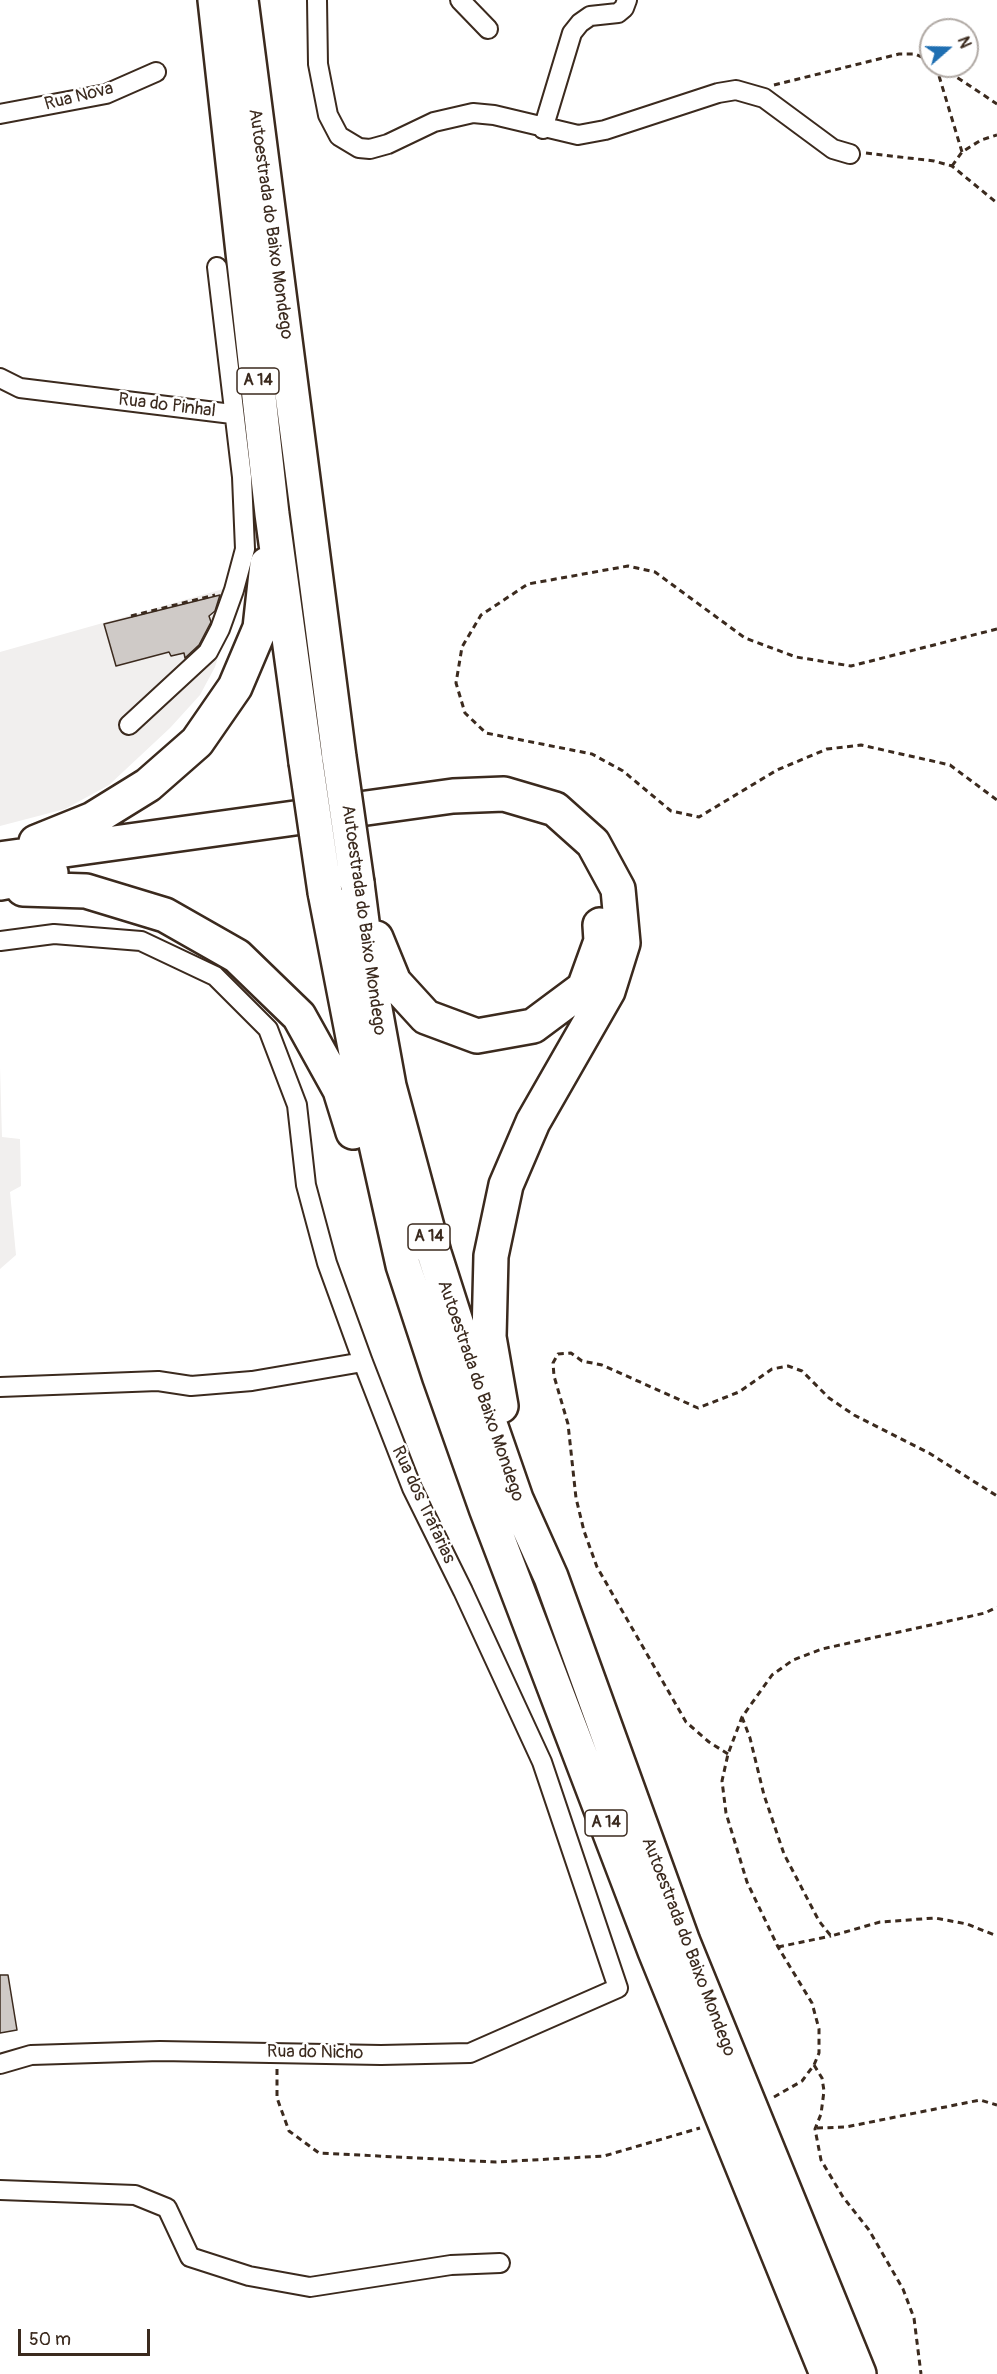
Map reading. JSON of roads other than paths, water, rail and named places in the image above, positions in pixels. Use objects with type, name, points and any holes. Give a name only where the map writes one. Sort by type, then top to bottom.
[{"type":"highway","name":"Autoestrada do Baixo Mondego","points":[[215,0],[272,514],[325,892],[359,1068],[404,1264],[486,1508],[651,1940],[827,2374]]},
{"type":"highway","name":"Autoestrada do Baixo Mondego","points":[[241,0],[339,758],[369,976],[389,1086],[434,1253],[516,1498],[551,1577],[683,1942],[859,2374]]},
{"type":"highway","points":[[0,851],[33,843],[93,819],[148,785],[197,742],[235,687],[260,628],[272,514]]},
{"type":"highway","points":[[0,859],[453,796],[504,794],[555,809],[593,843],[618,889],[622,943],[609,991],[533,1122],[510,1175],[491,1256],[489,1337],[501,1407],[551,1577]]},
{"type":"highway","points":[[0,883],[33,876],[454,814],[501,816],[540,827],[575,855],[596,893],[601,941],[584,988],[533,1026],[477,1036],[426,1017],[394,982],[357,883]]},
{"type":"highway","points":[[0,888],[86,891],[165,915],[237,956],[299,1016],[340,1090],[364,1167],[404,1264]]},
{"type":"street","points":[[317,0],[320,86],[334,127],[339,136],[350,144],[369,149],[388,144],[434,122],[473,113],[494,115],[543,129],[578,135],[605,130],[718,93],[736,90],[749,92],[775,105],[833,149],[850,154]]},
{"type":"street","points":[[460,0],[488,29]]},
{"type":"street","points":[[543,129],[572,33],[590,16],[618,13],[624,8],[627,0]]},
{"type":"street","name":"Rua Nova","points":[[0,114],[106,94],[156,72]]},
{"type":"street","points":[[217,267],[232,414]]},
{"type":"street","name":"Rua do Pinhal","points":[[0,378],[20,388],[232,414],[242,477],[245,549],[234,590],[208,652],[129,725]]},
{"type":"street","name":"Rua dos Trafarias","points":[[0,942],[54,934],[141,941],[215,976],[268,1029],[297,1105],[306,1185],[327,1263],[363,1362],[412,1488],[464,1592],[542,1762],[618,1988]]},
{"type":"street","points":[[0,1387],[158,1381],[191,1386],[252,1381],[363,1362]]},
{"type":"street","name":"Rua do Nicho","points":[[0,2064],[31,2055],[160,2051],[381,2055],[470,2053],[618,1988]]},
{"type":"street","points":[[0,2190],[135,2194],[168,2208],[190,2257],[249,2276],[310,2287],[451,2265],[500,2263]]}]
